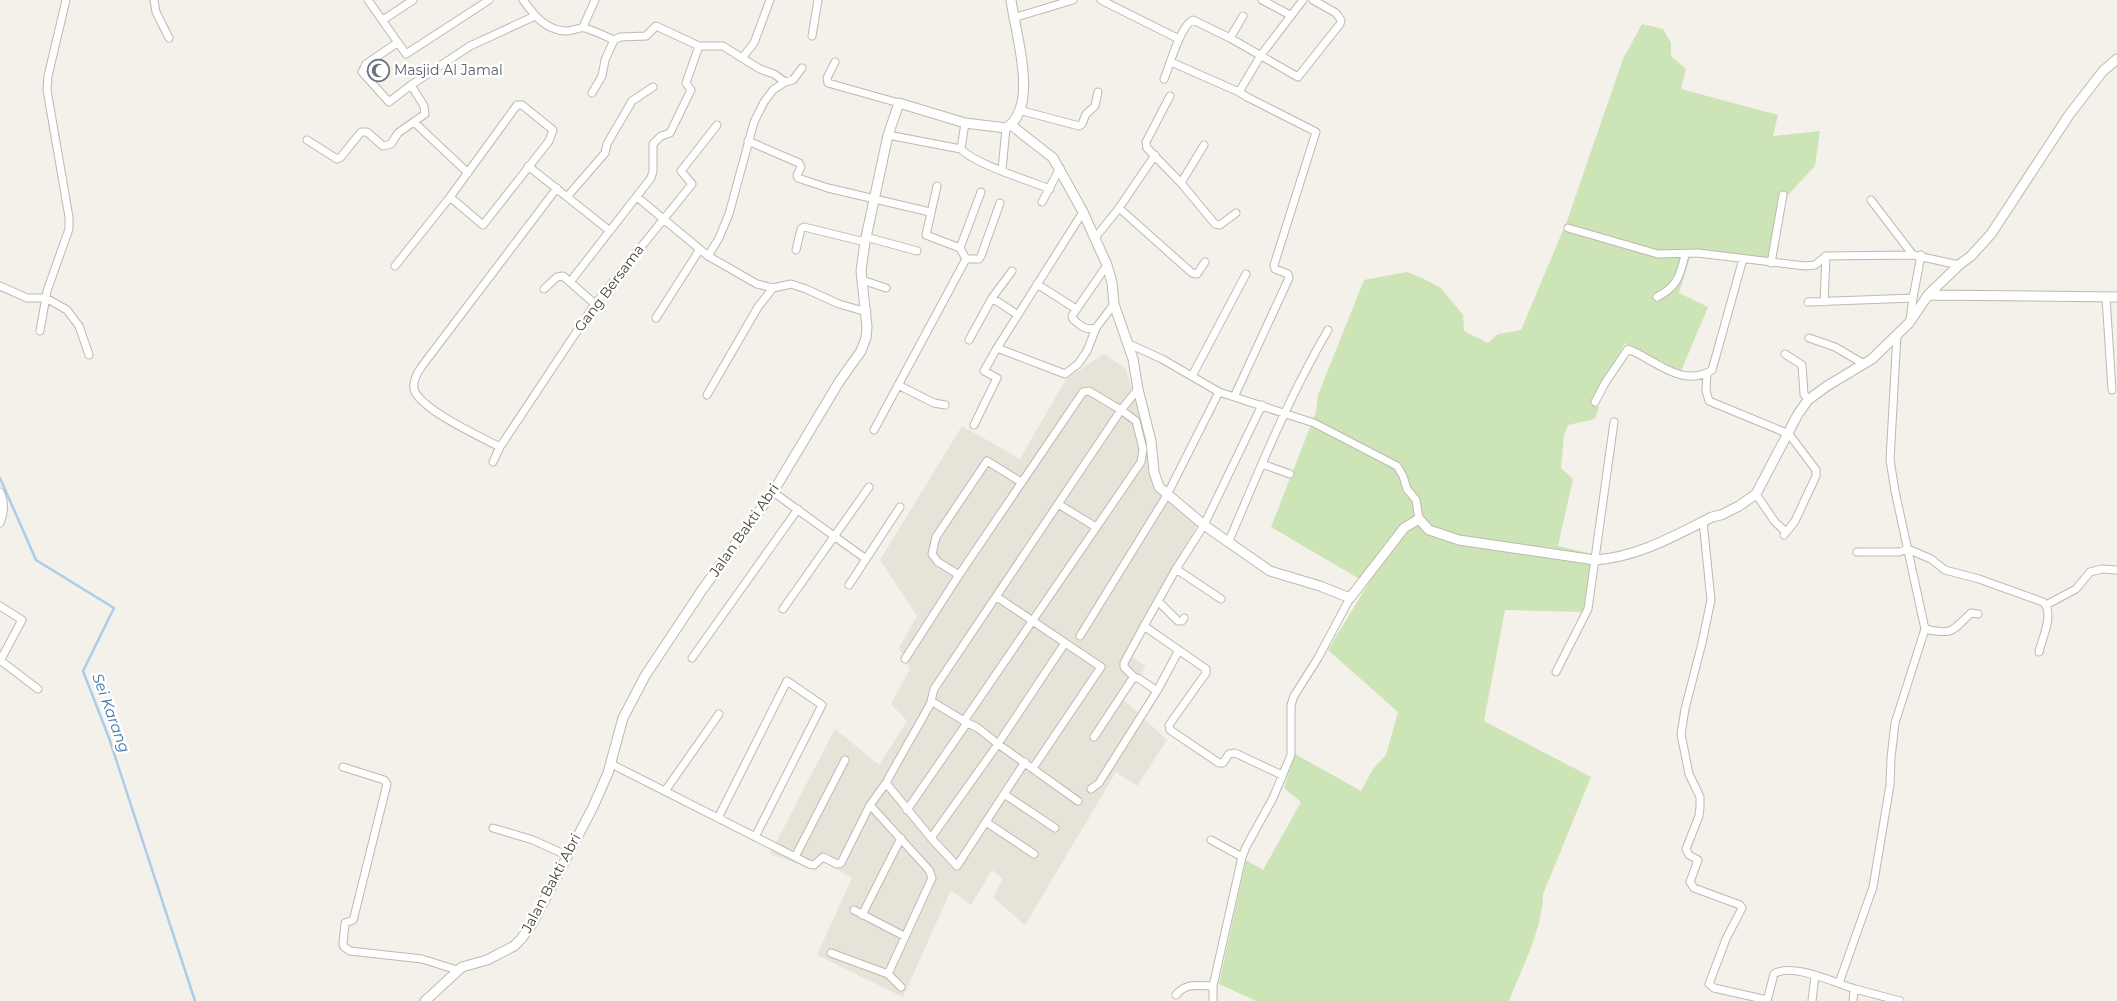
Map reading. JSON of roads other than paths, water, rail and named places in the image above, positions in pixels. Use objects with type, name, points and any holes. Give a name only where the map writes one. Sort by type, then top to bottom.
[{"type":"street","points":[[40,331],[46,298],[69,229],[69,217],[47,90],[48,76],[66,0]]},
{"type":"street","points":[[154,0],[156,12],[169,38]]},
{"type":"street","points":[[368,0],[406,54],[489,0]]},
{"type":"street","points":[[382,20],[413,0]]},
{"type":"street","points":[[523,0],[543,24],[554,29],[566,31],[582,28],[614,40]]},
{"type":"street","points":[[582,28],[595,0]]},
{"type":"street","points":[[742,58],[756,38],[770,0]]},
{"type":"street","points":[[812,36],[818,0]]},
{"type":"street","points":[[1002,170],[1009,126],[1016,119],[1019,110],[1024,73],[1011,0]]},
{"type":"street","points":[[1013,18],[1073,0]]},
{"type":"street","points":[[1101,0],[1179,39]]},
{"type":"street","points":[[1262,0],[1290,15]]},
{"type":"street","points":[[1239,92],[1261,55],[1303,0]]},
{"type":"street","points":[[1164,79],[1172,62],[1179,39],[1189,21],[1193,20],[1261,55],[1295,76],[1301,75],[1340,24],[1341,20],[1336,13],[1313,0]]},
{"type":"street","points":[[397,43],[366,64],[362,70],[362,74],[389,102],[470,46],[535,16]]},
{"type":"street","points":[[1230,38],[1243,16]]},
{"type":"street","points":[[592,93],[602,76],[605,60],[614,40],[620,37],[646,36],[658,26],[699,46],[724,46],[760,70],[774,74],[785,82]]},
{"type":"street","points":[[570,282],[653,175],[653,144],[661,136],[670,133],[690,90],[685,84],[699,46]]},
{"type":"street","points":[[1129,344],[1162,359],[1219,392],[1234,395],[1314,423],[1396,466],[1403,476],[1407,489],[1416,500],[1419,520],[1430,530],[1459,540],[1595,560],[1606,560],[1655,546],[1703,521],[1739,506],[1756,494],[1798,414],[1808,400],[1827,386],[1872,359],[1909,323],[1928,295],[1971,256],[1991,234],[2069,115],[2103,71],[2117,59]]},
{"type":"street","points":[[835,62],[827,78],[828,83],[965,123],[1009,126],[1046,151],[1060,168],[1083,212],[1107,265],[1112,283],[1114,304],[1121,327],[1129,344],[1151,441],[1156,479],[1167,495],[1204,525],[1270,571],[1320,586],[1350,598]]},
{"type":"street","points":[[1172,62],[1239,92],[1247,98],[1316,132],[1274,265],[1275,268],[1288,274],[1289,278],[1234,395]]},
{"type":"street","points":[[708,256],[719,238],[729,214],[748,141],[754,122],[764,102],[773,90],[785,82],[793,80],[802,68]]},
{"type":"street","points":[[307,140],[337,159],[341,158],[361,132],[367,132],[383,146],[387,146],[395,140],[398,133],[425,114],[426,110],[411,85]]},
{"type":"street","points":[[568,197],[605,153],[607,144],[632,101],[653,87]]},
{"type":"street","points":[[1019,110],[1079,126],[1082,124],[1086,114],[1095,106],[1098,92]]},
{"type":"street","points":[[1170,96],[1146,142],[1147,148],[1156,155],[1217,225],[1236,213]]},
{"type":"street","name":"Jalan Bakti Abri","points":[[425,1001],[457,970],[504,953],[521,939],[532,924],[566,855],[593,807],[611,764],[623,718],[645,676],[702,590],[773,492],[839,382],[861,351],[866,338],[867,312],[862,280],[866,240],[873,197],[888,135],[899,103]]},
{"type":"street","points":[[395,266],[450,198],[517,105],[522,105],[553,130],[549,141],[483,225],[450,198]]},
{"type":"street","points":[[415,122],[468,173]]},
{"type":"street","points":[[961,149],[965,123]]},
{"type":"street","name":"Gang Bersama","points":[[493,462],[500,447],[595,304],[692,184],[681,171],[717,125]]},
{"type":"street","points":[[888,135],[961,149],[966,155],[1050,189]]},
{"type":"street","points":[[748,141],[799,162],[801,167],[797,175],[798,178],[828,188],[873,197],[930,212]]},
{"type":"street","points":[[1181,183],[1204,145]]},
{"type":"street","points":[[1095,238],[1119,208],[1156,155]]},
{"type":"street","points":[[528,166],[610,232]]},
{"type":"street","points":[[1042,202],[1060,168]]},
{"type":"street","points":[[937,186],[926,235],[960,248],[966,259]]},
{"type":"street","points":[[500,447],[469,431],[423,401],[415,392],[415,378],[422,366],[556,188]]},
{"type":"street","points":[[960,248],[981,192]]},
{"type":"street","points":[[1771,263],[1783,195]]},
{"type":"street","points":[[637,197],[708,256],[757,284],[773,288],[791,284],[838,304],[867,312]]},
{"type":"street","points":[[1871,200],[1913,255]]},
{"type":"street","points":[[966,259],[979,259],[981,256],[1000,203]]},
{"type":"street","points":[[1119,208],[1192,273],[1197,274],[1205,262]]},
{"type":"street","points":[[974,425],[997,378],[984,371],[1083,212]]},
{"type":"street","points":[[796,250],[801,229],[804,227],[917,251]]},
{"type":"street","points":[[1568,228],[1658,254],[1685,255],[1698,253],[1805,266],[1815,265],[1826,256],[1921,255],[1931,260],[1959,265]]},
{"type":"street","points":[[656,318],[700,249]]},
{"type":"street","points":[[1656,297],[1669,291],[1676,282],[1685,255]]},
{"type":"street","points":[[1909,323],[1921,255]]},
{"type":"street","points":[[1824,302],[1826,256]]},
{"type":"street","points":[[874,430],[966,259]]},
{"type":"street","points":[[1595,402],[1605,383],[1628,349],[1678,375],[1694,376],[1712,370],[1743,259]]},
{"type":"street","points":[[1096,328],[1086,329],[1072,319],[1072,316],[1107,265]]},
{"type":"street","points":[[969,340],[992,298],[1012,271]]},
{"type":"street","points":[[1192,376],[1246,274]]},
{"type":"street","points":[[544,289],[560,276],[570,282],[595,304]]},
{"type":"street","points":[[862,280],[886,288]]},
{"type":"street","points":[[1038,284],[1076,309]]},
{"type":"street","points":[[0,286],[27,298],[46,298],[67,310],[79,326],[90,354]]},
{"type":"street","points":[[707,395],[758,307],[773,288]]},
{"type":"street","points":[[1928,295],[2117,297]]},
{"type":"street","points":[[2106,296],[2112,390]]},
{"type":"street","points":[[992,298],[1018,315]]},
{"type":"street","points":[[1808,302],[1913,298]]},
{"type":"street","points":[[997,348],[1065,374],[1078,364],[1087,351],[1096,328],[1114,304]]},
{"type":"street","points":[[1228,543],[1307,365],[1328,330]]},
{"type":"street","points":[[1839,983],[1873,887],[1890,785],[1895,723],[1925,628],[1890,460],[1898,335]]},
{"type":"street","points":[[1809,338],[1835,347],[1864,364]]},
{"type":"street","points":[[1785,354],[1802,365],[1804,394],[1808,400]]},
{"type":"street","points":[[1707,373],[1706,391],[1709,401],[1789,434],[1816,470],[1816,476],[1795,521],[1785,534],[1756,494]]},
{"type":"street","points":[[898,385],[934,403],[945,405]]},
{"type":"street","points":[[888,779],[932,701],[931,697],[934,689],[1138,389]]},
{"type":"street","points":[[905,659],[959,575],[1083,392],[1090,392],[1122,410],[1138,424],[1143,449],[1142,457],[907,810]]},
{"type":"street","points":[[1080,636],[1167,495],[1219,392]]},
{"type":"street","points":[[1157,691],[1134,677],[1124,667],[1124,663],[1176,569],[1204,525],[1262,405]]},
{"type":"street","points":[[1556,672],[1588,609],[1614,422]]},
{"type":"street","points":[[959,575],[938,562],[932,554],[936,538],[988,461],[1021,482]]},
{"type":"street","points":[[1262,464],[1290,474]]},
{"type":"street","points":[[783,609],[869,487]]},
{"type":"street","points":[[0,492],[3,499],[4,512],[0,523]]},
{"type":"street","points":[[773,492],[866,558]]},
{"type":"street","points":[[1058,504],[1096,527]]},
{"type":"street","points":[[849,585],[900,507]]},
{"type":"street","points":[[692,658],[798,509]]},
{"type":"street","points":[[1213,1001],[1213,986],[1242,857],[1273,798],[1292,751],[1290,705],[1350,598],[1404,528],[1419,520]]},
{"type":"street","points":[[1703,521],[1710,600],[1702,643],[1685,708],[1681,734],[1689,774],[1700,797],[1699,816],[1686,852],[1698,860],[1690,882],[1691,886],[1740,905],[1742,908],[1726,939],[1709,984],[1714,988],[1767,1000],[1774,974],[1782,970],[1815,975],[1900,1001]]},
{"type":"street","points":[[1858,552],[1899,552],[1908,549],[1931,559],[1944,570],[1980,579],[2042,602],[2046,605],[2048,612],[2039,652]]},
{"type":"street","points":[[2046,605],[2076,589],[2090,572],[2102,568],[2117,570]]},
{"type":"street","points":[[1176,569],[1221,600]]},
{"type":"street","points":[[997,597],[1100,666],[1033,768]]},
{"type":"street","points":[[1159,602],[1178,621],[1182,621],[1184,618]]},
{"type":"street","points":[[0,606],[22,620],[1,657],[38,689]]},
{"type":"street","points":[[1925,628],[1940,632],[1954,631],[1971,613],[1978,614]]},
{"type":"street","points":[[1144,626],[1204,666],[1206,673],[1169,725],[1170,730],[1219,763],[1223,763],[1229,754],[1235,753],[1282,776]]},
{"type":"street","points":[[931,838],[998,744],[1065,643]]},
{"type":"street","points":[[1092,789],[1100,783],[1157,691],[1179,650]]},
{"type":"street","points":[[1094,737],[1134,677]]},
{"type":"street","points":[[718,818],[787,681],[822,705],[755,837]]},
{"type":"street","points":[[932,701],[978,728],[1078,801]]},
{"type":"street","points":[[665,791],[719,714]]},
{"type":"street","points":[[795,856],[845,760]]},
{"type":"street","points":[[611,764],[755,837],[814,864],[823,857],[837,864],[841,863],[870,805],[886,783],[907,810],[957,866],[1025,762]]},
{"type":"street","points":[[343,767],[384,780],[387,784],[354,917],[345,923],[342,944],[350,951],[422,959],[457,970]]},
{"type":"street","points":[[1004,794],[1055,828]]},
{"type":"street","points":[[870,805],[929,870],[932,878],[888,974]]},
{"type":"street","points":[[986,822],[1034,854]]},
{"type":"street","points":[[493,828],[533,840],[566,855]]},
{"type":"street","points":[[862,915],[901,838]]},
{"type":"street","points":[[1210,840],[1242,857]]},
{"type":"street","points":[[854,910],[904,936]]},
{"type":"street","points":[[831,953],[888,974],[901,987]]},
{"type":"street","points":[[1812,1001],[1815,975]]},
{"type":"street","points":[[1176,995],[1188,985],[1213,986]]},
{"type":"street","points":[[1853,1001],[1854,988]]},
{"type":"waterway","name":"Sei Karang","points":[[0,478],[36,560],[114,608],[83,671],[109,738],[195,1001]]},
{"type":"place","name":"Masjid Al Jamal","points":[[378,70]]}]
